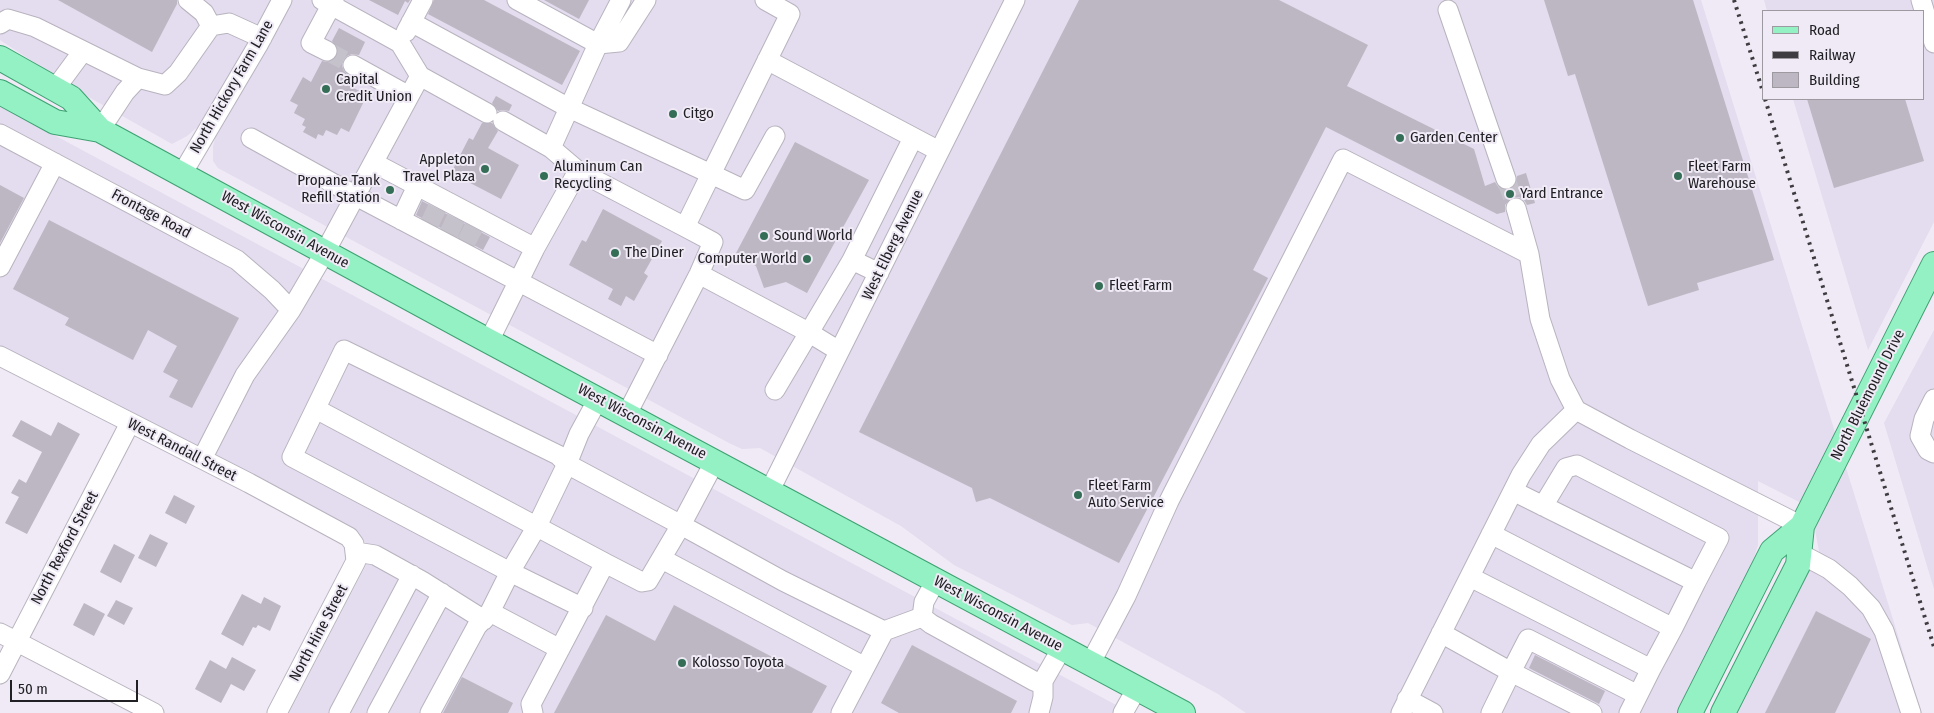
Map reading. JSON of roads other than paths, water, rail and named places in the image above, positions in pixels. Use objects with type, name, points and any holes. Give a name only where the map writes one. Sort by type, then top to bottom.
[{"type":"main road","name":"West Wisconsin Avenue","points":[[0,58],[71,98],[100,130]]},
{"type":"main road","name":"West Wisconsin Avenue","points":[[0,92],[55,122],[100,130],[1183,713]]},
{"type":"main road","name":"North Bluemound Drive","points":[[1723,713],[1798,564],[1802,526],[1934,264]]},
{"type":"main road","points":[[1904,324],[1934,297]]},
{"type":"main road","name":"North Bluemound Drive","points":[[1690,713],[1772,550],[1802,526]]},
{"type":"street","points":[[188,0],[204,14],[211,26]]},
{"type":"street","name":"North Hickory Farm Lane","points":[[182,174],[262,38],[282,0]]},
{"type":"street","points":[[400,43],[423,0]]},
{"type":"street","points":[[517,0],[598,44],[619,42],[646,0]]},
{"type":"street","points":[[551,148],[598,44],[621,0]]},
{"type":"street","points":[[685,228],[790,14],[765,0]]},
{"type":"street","name":"West Elberg Avenue","points":[[770,490],[1016,0]]},
{"type":"street","points":[[1922,0],[1934,43]]},
{"type":"street","points":[[327,51],[311,43],[329,2],[400,43],[420,76],[551,148],[578,171],[713,242],[699,274],[627,414]]},
{"type":"street","points":[[1448,10],[1506,179]]},
{"type":"street","points":[[0,24],[8,20],[35,27],[138,78],[165,85],[178,74],[211,26],[228,23],[262,38]]},
{"type":"street","points":[[411,22],[569,108],[745,190],[775,136]]},
{"type":"street","points":[[55,89],[84,51]]},
{"type":"street","points":[[767,60],[939,151]]},
{"type":"street","points":[[353,65],[410,96]]},
{"type":"street","points":[[202,459],[245,375],[292,310],[420,76]]},
{"type":"street","points":[[100,130],[125,92],[138,78]]},
{"type":"street","name":"Frontage Road","points":[[0,134],[237,260],[292,310]]},
{"type":"street","points":[[251,138],[401,220],[433,216],[452,226],[463,248],[519,281],[658,355]]},
{"type":"street","points":[[775,390],[852,260],[913,138]]},
{"type":"street","points":[[1090,664],[1126,596],[1166,507],[1343,159],[1529,254]]},
{"type":"street","points":[[0,267],[55,163]]},
{"type":"street","points":[[374,163],[417,186],[433,216],[452,226],[476,223],[535,248]]},
{"type":"street","points":[[899,165],[925,179]]},
{"type":"street","points":[[489,340],[535,248],[578,171]]},
{"type":"street","points":[[401,220],[417,186]]},
{"type":"street","points":[[1516,208],[1529,254],[1540,319],[1560,379],[1576,410],[1630,440],[1802,526]]},
{"type":"street","points":[[852,260],[879,274]]},
{"type":"street","points":[[699,274],[808,332],[839,351]]},
{"type":"street","points":[[583,608],[510,572],[292,457],[344,350],[558,455],[567,464],[783,581],[884,631]]},
{"type":"street","name":"West Randall Street","points":[[0,356],[202,459],[349,537],[354,544],[356,552]]},
{"type":"street","points":[[430,713],[476,626],[487,616],[537,526],[575,447],[579,434],[598,399]]},
{"type":"street","points":[[1934,399],[1924,419],[1920,436],[1928,450],[1934,453]]},
{"type":"street","points":[[316,408],[642,582],[648,581],[652,577],[715,461]]},
{"type":"street","points":[[1433,713],[1404,706],[1521,475],[1541,444],[1576,410]]},
{"type":"street","name":"North Rexford Street","points":[[0,674],[8,637],[130,423]]},
{"type":"street","points":[[1543,506],[1566,468],[1577,465],[1719,538],[1629,713]]},
{"type":"street","points":[[1513,491],[1696,582]]},
{"type":"street","points":[[1491,534],[1673,628]]},
{"type":"street","points":[[356,552],[375,555],[487,616],[560,649]]},
{"type":"street","name":"North Hine Street","points":[[277,713],[356,561],[356,552]]},
{"type":"street","points":[[1799,553],[1829,569],[1850,586],[1871,608],[1884,631],[1911,713]]},
{"type":"street","points":[[662,559],[865,667]]},
{"type":"street","points":[[533,713],[532,704],[605,562]]},
{"type":"street","points":[[339,713],[412,575]]},
{"type":"street","points":[[1470,577],[1651,669]]},
{"type":"street","points":[[922,617],[924,602],[936,580]]},
{"type":"street","points":[[377,713],[442,593]]},
{"type":"street","points":[[841,713],[884,631],[922,617]]},
{"type":"street","points":[[922,617],[931,624],[1034,681],[1039,683],[1043,680]]},
{"type":"street","points":[[1441,632],[1511,672],[1592,713]]},
{"type":"street","points":[[8,637],[154,713]]},
{"type":"street","points":[[1491,713],[1528,639],[1638,695]]},
{"type":"street","points":[[1039,713],[1043,697],[1043,680],[1062,648]]},
{"type":"street","points":[[1123,713],[1137,688]]},
{"type":"tunnel","points":[[327,51],[353,65]]},
{"type":"tunnel","points":[[1506,179],[1516,208]]},
{"type":"tunnel","points":[[429,225],[437,208]]},
{"type":"tunnel","points":[[448,235],[456,218]]},
{"type":"tunnel","points":[[465,244],[474,227]]},
{"type":"railway","points":[[1734,0],[1762,89]]},
{"type":"railway","points":[[1765,100],[1934,647]]},
{"type":"place","name":"Capital Credit Union","points":[[326,89]]},
{"type":"place","name":"Citgo","points":[[673,114]]},
{"type":"place","name":"Garden Center","points":[[1400,138]]},
{"type":"place","name":"Appleton Travel Plaza","points":[[485,169]]},
{"type":"place","name":"Aluminum Can Recycling","points":[[544,176]]},
{"type":"place","name":"Fleet Farm Warehouse","points":[[1678,176]]},
{"type":"place","name":"Propane Tank Refill Station","points":[[390,190]]},
{"type":"place","name":"Yard Entrance","points":[[1510,194]]},
{"type":"place","name":"Sound World","points":[[764,236]]},
{"type":"place","name":"The Diner","points":[[615,253]]},
{"type":"place","name":"Computer World","points":[[807,259]]},
{"type":"place","name":"Fleet Farm","points":[[1099,286]]},
{"type":"place","name":"Fleet Farm Auto Service","points":[[1078,495]]},
{"type":"place","name":"Kolosso Toyota","points":[[682,663]]}]
